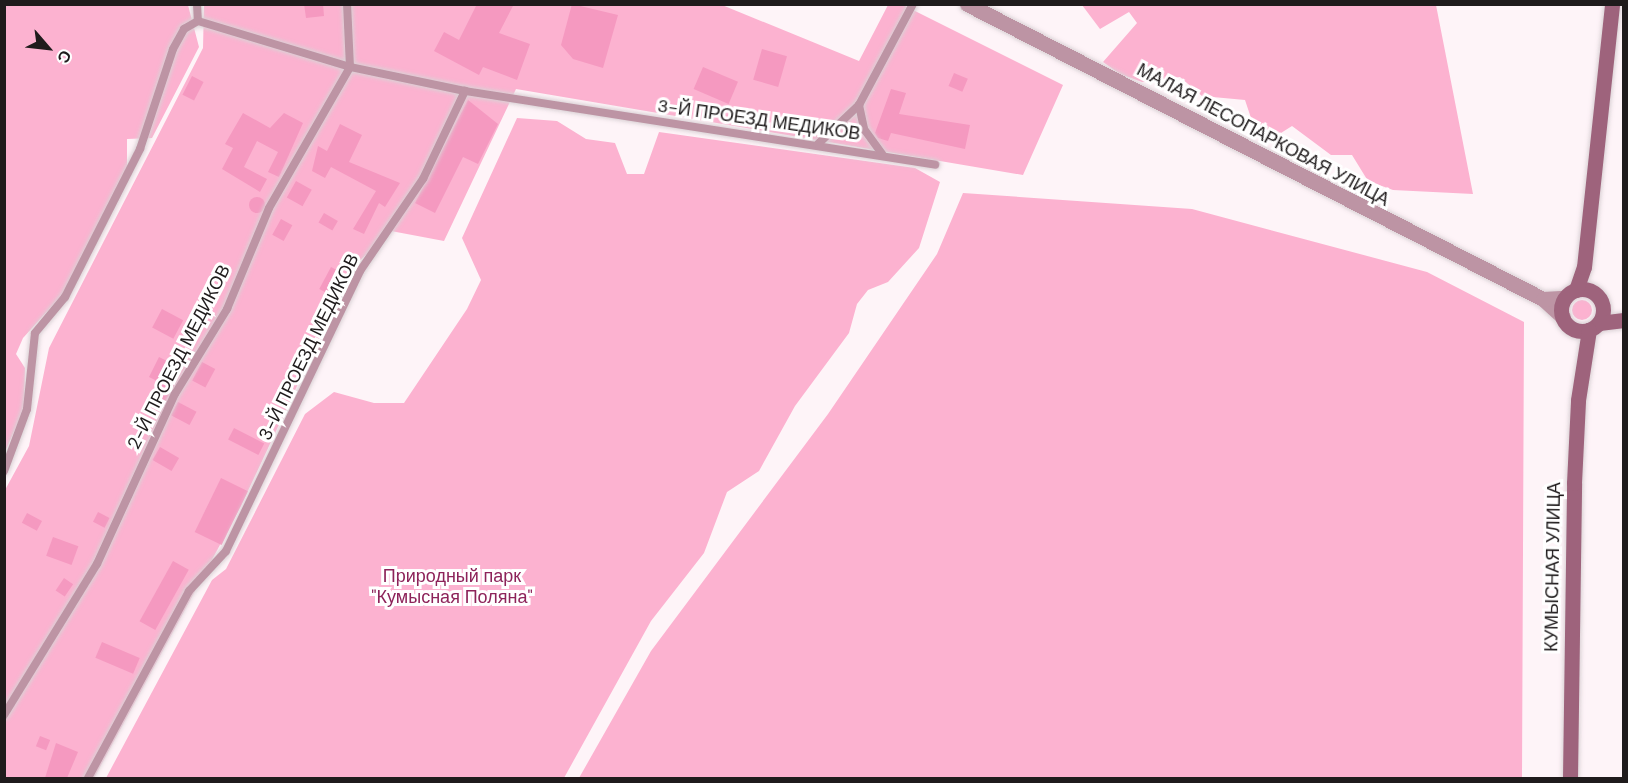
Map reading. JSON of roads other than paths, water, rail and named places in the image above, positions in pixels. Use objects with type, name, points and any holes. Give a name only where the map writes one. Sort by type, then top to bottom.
[{"type":"main road","points":[[1612,4],[1584,267],[1563,317],[1592,323],[1622,320]]},
{"type":"main road","name":"КУМЫСНАЯ УЛИЦА","points":[[1570,778],[1574,483],[1583,356],[1592,323],[1594,293],[1584,267]]},
{"type":"main road","points":[[1571,294],[1594,293]]},
{"type":"street","name":"МАЛАЯ ЛЕСОПАРКОВАЯ УЛИЦА","points":[[967,4],[1543,299],[1563,317]]},
{"type":"street","name":"МАЛАЯ ЛЕСОПАРКОВАЯ УЛИЦА","points":[[1543,299],[1571,294]]},
{"type":"lane","points":[[197,4],[198,21]]},
{"type":"lane","points":[[347,4],[350,67]]},
{"type":"lane","points":[[818,144],[859,105],[913,4]]},
{"type":"lane","points":[[4,471],[27,410],[35,333],[65,297],[140,149],[172,49],[184,29],[198,21],[350,67],[465,91]]},
{"type":"lane","name":"2-Й ПРОЕЗД МЕДИКОВ","points":[[4,715],[97,564],[175,394],[227,309],[269,208],[350,67]]},
{"type":"lane","name":"3-Й ПРОЕЗД МЕДИКОВ","points":[[88,778],[189,591],[226,551],[360,271],[423,179],[465,91],[882,154],[935,165]]},
{"type":"lane","points":[[859,105],[864,129],[882,154]]},
{"type":"park label","name":"Природный парк \"Кумысная Поляна\"","points":[[452,587]]}]
